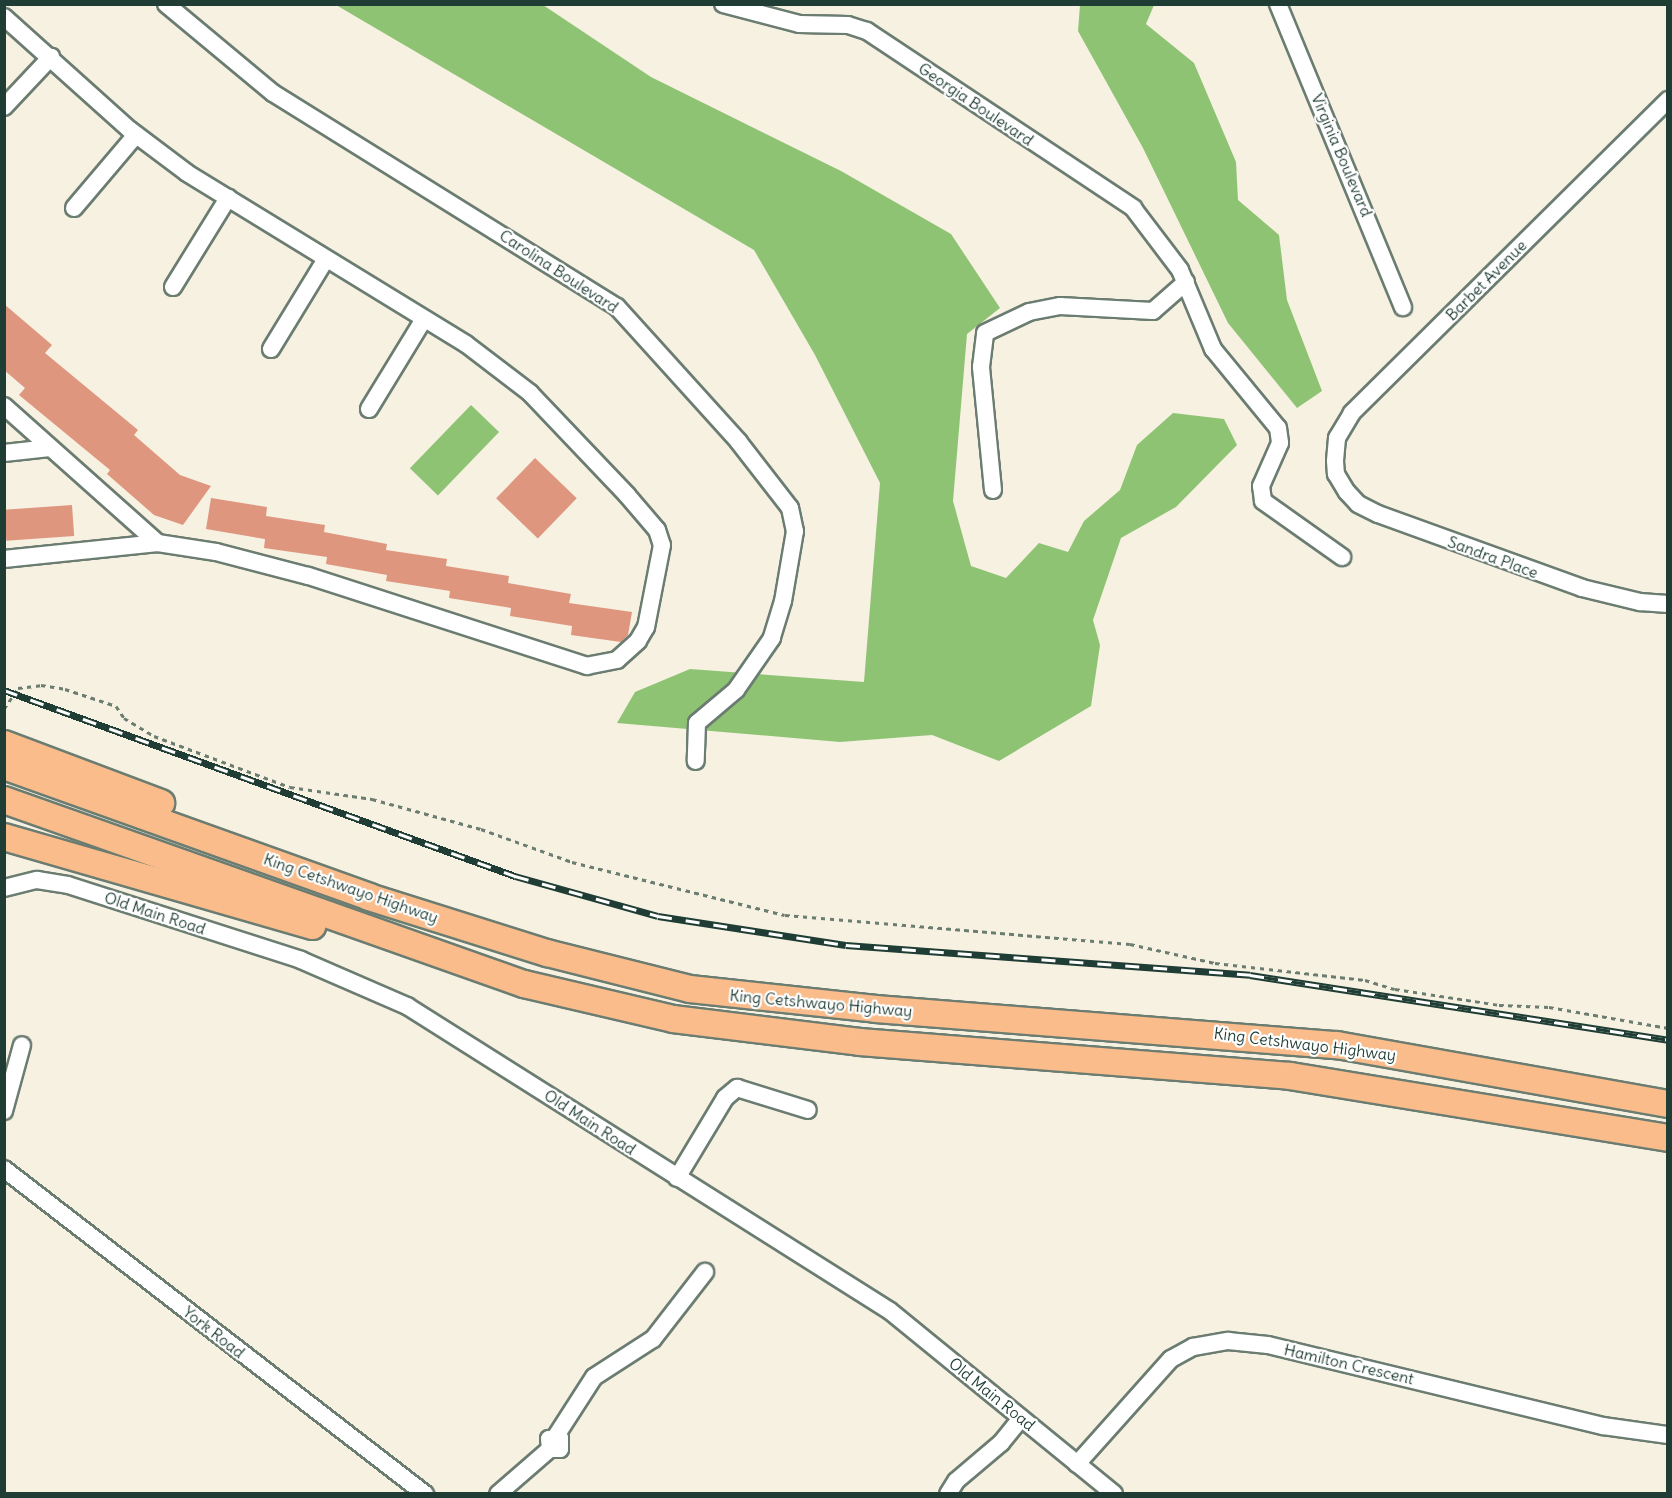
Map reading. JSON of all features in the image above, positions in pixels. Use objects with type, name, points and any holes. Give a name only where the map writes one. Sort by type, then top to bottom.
[{"type":"highway","points":[[4,744],[349,878],[432,916]]},
{"type":"highway","name":"King Cetshwayo Highway","points":[[4,766],[432,916],[548,953],[690,989],[876,1009],[1317,1042],[1668,1104]]},
{"type":"highway","name":"King Cetshwayo Highway","points":[[4,800],[436,955],[592,1001],[737,1030],[1290,1076],[1668,1138]]},
{"type":"highway","points":[[4,837],[370,942],[436,955]]},
{"type":"street","name":"Carolina Boulevard","points":[[166,4],[273,93],[617,307],[738,441],[790,508],[795,531],[774,632],[747,678],[697,723],[696,761]]},
{"type":"street","name":"Georgia Boulevard","points":[[723,4],[799,24],[848,25],[867,31],[1133,208],[1165,246],[1186,282],[1213,349],[1278,428],[1280,442],[1260,486],[1263,501],[1341,557]]},
{"type":"street","name":"Virginia Boulevard","points":[[1278,4],[1403,306]]},
{"type":"street","points":[[4,17],[136,135],[228,198],[466,344],[530,393],[657,530],[662,545],[660,567],[646,627],[625,653],[603,665],[587,666],[308,576],[216,552],[158,543],[4,559]]},
{"type":"street","points":[[4,107],[51,57]]},
{"type":"street","name":"Barbet Avenue","points":[[1336,474],[1337,438],[1352,413],[1668,100]]},
{"type":"street","points":[[74,208],[136,135]]},
{"type":"street","points":[[173,287],[228,198]]},
{"type":"street","points":[[272,349],[326,259]]},
{"type":"street","points":[[993,490],[981,367],[985,333],[1029,312],[1060,306],[1153,311],[1186,282]]},
{"type":"street","points":[[369,409],[424,319]]},
{"type":"street","points":[[4,406],[158,543]]},
{"type":"street","points":[[4,453],[50,448]]},
{"type":"street","name":"Sandra Place","points":[[1336,474],[1358,504],[1407,525],[1582,588],[1640,602],[1668,603]]},
{"type":"street","name":"Old Main Road","points":[[4,888],[37,880],[68,885],[353,980],[458,1037],[890,1311],[1114,1494]]},
{"type":"street","points":[[4,1111],[22,1046]]},
{"type":"street","points":[[677,1178],[725,1098],[737,1088],[808,1110]]},
{"type":"street","name":"York Road","points":[[4,1169],[425,1494]]},
{"type":"street","points":[[498,1494],[553,1443],[594,1377],[653,1339],[705,1272]]},
{"type":"street","name":"Hamilton Crescent","points":[[1077,1464],[1171,1359],[1193,1347],[1228,1341],[1268,1345],[1603,1426],[1668,1435]]},
{"type":"street","points":[[948,1494],[956,1481],[1001,1443],[1021,1418]]},
{"type":"path","points":[[4,709],[18,688],[41,685],[65,689],[116,706],[124,718],[154,736],[290,787],[372,799],[492,833],[572,862],[785,915],[1130,944],[1215,963],[1365,980],[1395,989],[1499,1005],[1549,1007],[1668,1028]]},
{"type":"green space","points":[[336,5],[543,5],[651,77],[841,171],[951,234],[1000,308],[967,334],[953,501],[971,566],[1006,578],[1039,543],[1068,552],[1084,521],[1120,490],[1137,445],[1173,413],[1224,419],[1237,445],[1176,507],[1121,538],[1093,620],[1100,645],[1091,706],[999,761],[932,735],[840,742],[617,723],[635,692],[690,669],[864,682],[880,483],[815,355],[754,250]]},
{"type":"green space","points":[[1080,5],[1154,5],[1146,24],[1194,63],[1236,162],[1238,200],[1279,235],[1287,300],[1322,391],[1297,408],[1228,323],[1143,148],[1078,31]]},
{"type":"green space","points":[[471,405],[499,432],[438,495],[410,468]]},
{"type":"building","points":[[4,304],[52,345],[45,353],[138,430],[134,435],[180,475],[211,486],[183,525],[154,515],[107,474],[110,470],[19,395],[25,388],[4,370]]},
{"type":"building","points":[[535,458],[577,498],[538,539],[496,498]]},
{"type":"building","points":[[211,498],[267,507],[266,516],[325,525],[324,532],[387,544],[386,550],[447,559],[446,566],[509,576],[508,583],[571,594],[569,603],[632,612],[628,635],[621,642],[571,635],[572,626],[510,616],[511,608],[449,598],[450,591],[386,581],[387,575],[326,564],[327,557],[264,548],[265,539],[206,529]]},
{"type":"building","points":[[72,505],[74,536],[6,541],[4,510]]},
{"type":"railway","points":[[4,690],[515,876],[658,916],[846,945],[1250,975],[1668,1040]]}]
